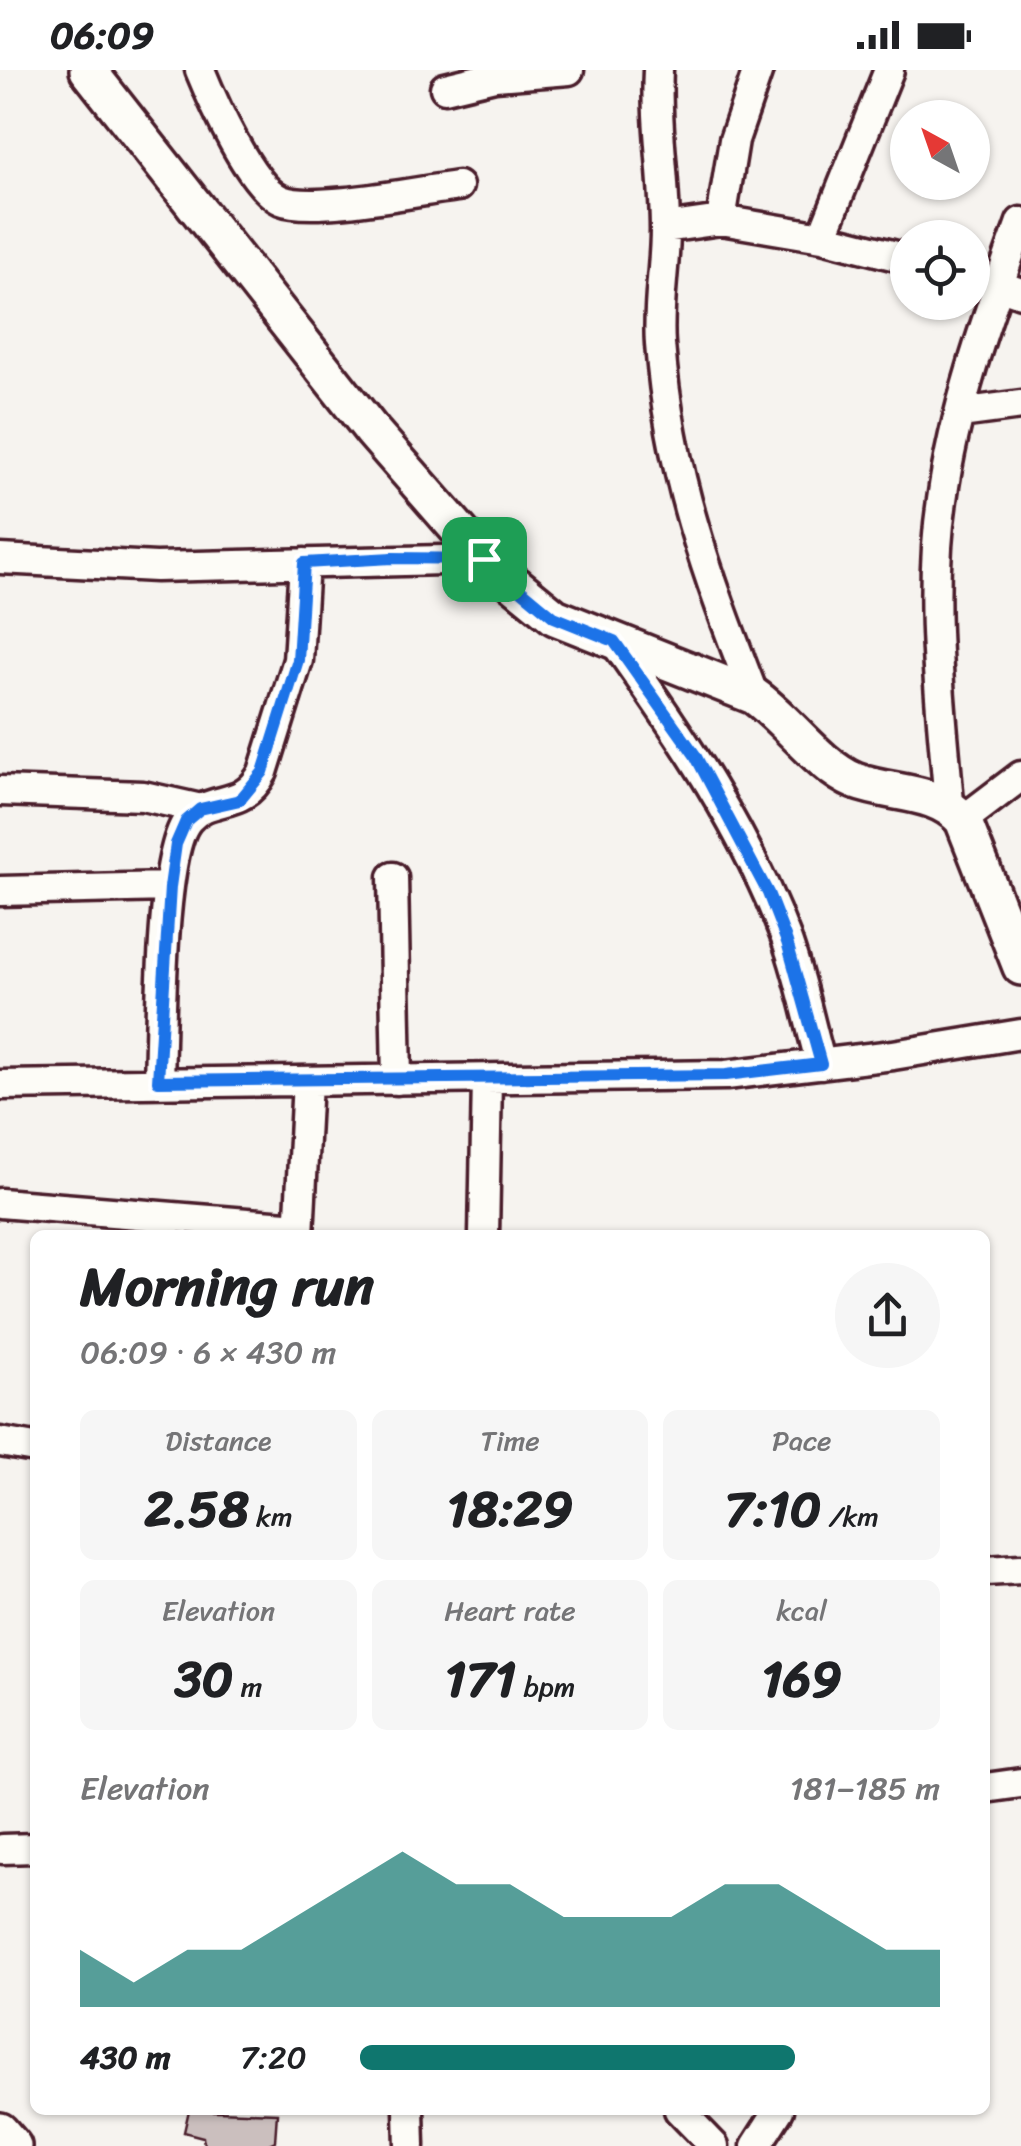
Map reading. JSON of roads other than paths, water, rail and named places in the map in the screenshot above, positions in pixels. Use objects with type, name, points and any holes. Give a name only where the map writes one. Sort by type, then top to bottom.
[{"type":"street","points":[[88,70],[373,432],[484,559],[554,617],[754,696],[780,715],[829,765],[854,781],[956,812],[1021,776]]},
{"type":"street","points":[[200,70],[219,114],[266,189],[278,199],[311,205],[458,186]]},
{"type":"street","points":[[446,88],[495,76],[569,70]]},
{"type":"street","points":[[658,70],[655,120],[665,228],[660,343],[673,460],[696,540],[754,696]]},
{"type":"street","points":[[721,220],[734,140],[758,70]]},
{"type":"street","points":[[822,237],[888,70]]},
{"type":"street","points":[[665,228],[721,220],[822,237],[890,254]]},
{"type":"street","points":[[1021,222],[998,284],[960,414],[941,500],[935,612],[956,812],[1021,967]]},
{"type":"street","points":[[960,414],[1021,405]]},
{"type":"street","points":[[0,559],[156,567],[484,559]]},
{"type":"street","points":[[0,791],[143,796],[200,809],[240,800],[263,772],[298,660],[304,563]]},
{"type":"street","points":[[614,641],[695,755],[768,893],[787,942],[821,1064]]},
{"type":"street","points":[[158,1081],[176,844],[186,821],[200,809]]},
{"type":"street","points":[[392,878],[397,1080]]},
{"type":"street","points":[[0,891],[170,887]]},
{"type":"street","points":[[0,1085],[726,1075],[1021,1034]]},
{"type":"street","points":[[484,1230],[487,1079]]},
{"type":"street","points":[[299,1230],[307,1082]]},
{"type":"street","points":[[0,1204],[288,1230]]},
{"type":"street","points":[[0,1442],[30,1447]]},
{"type":"street","points":[[990,1571],[1021,1569]]},
{"type":"street","points":[[990,1787],[1021,1783]]},
{"type":"street","points":[[2,1850],[30,1848]]},
{"type":"street","points":[[409,2115],[410,2146]]},
{"type":"street","points":[[684,2115],[714,2146]]},
{"type":"street","points":[[756,2146],[777,2115]]},
{"type":"street","points":[[0,2130],[14,2146]]}]
